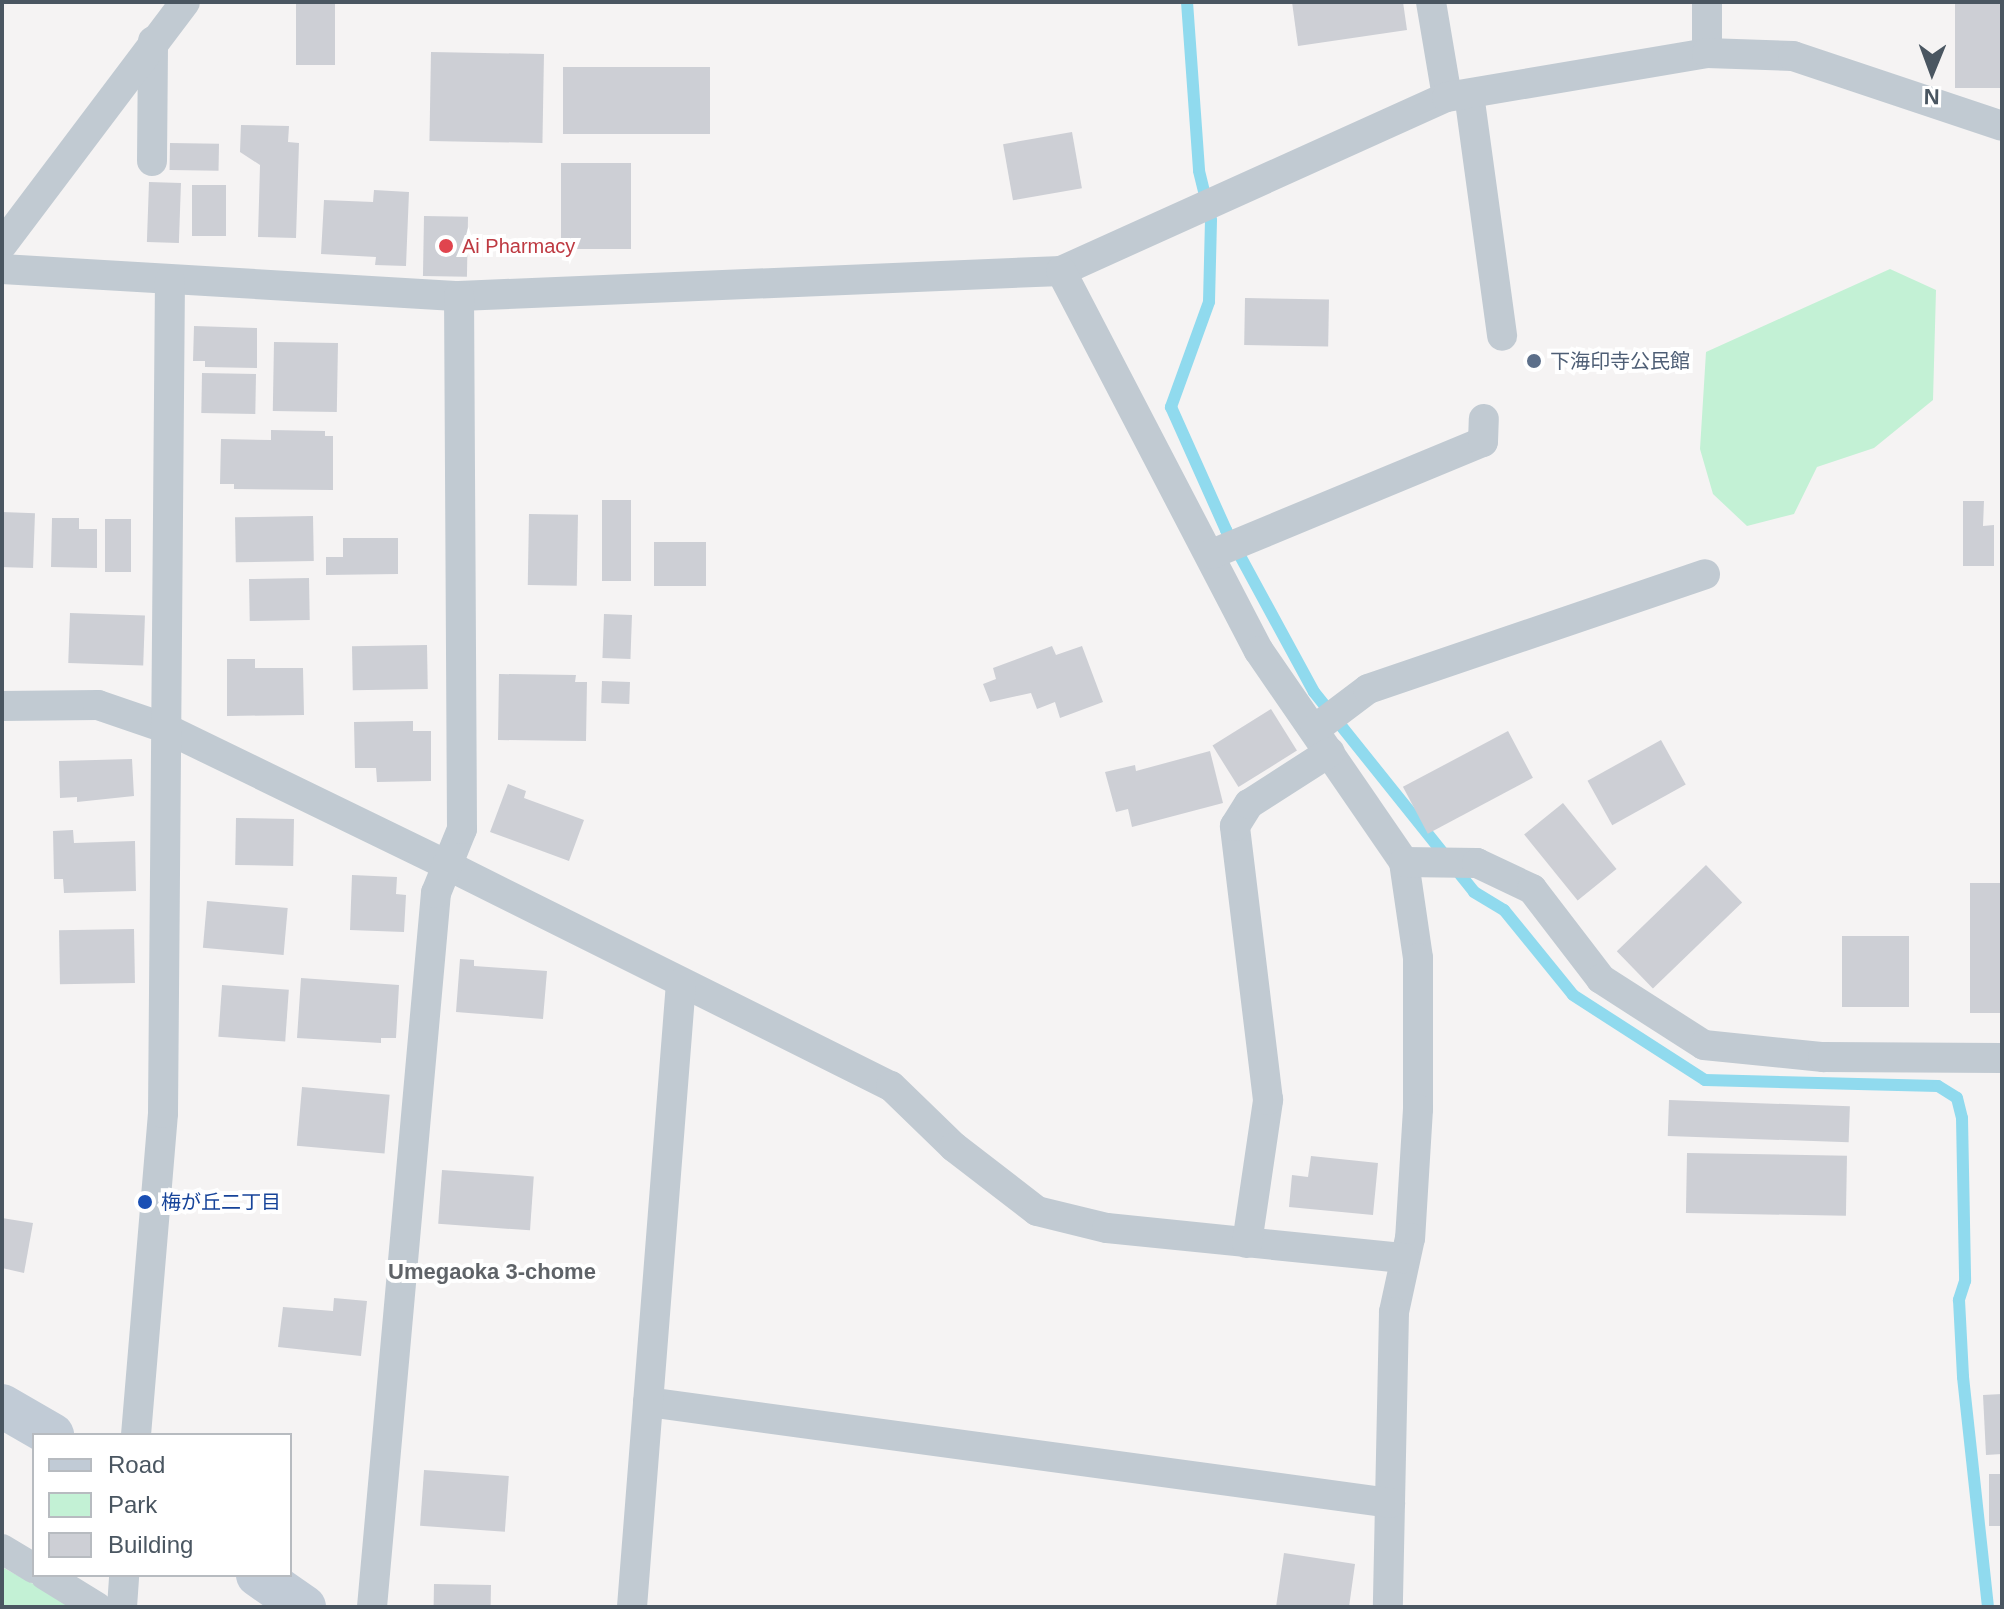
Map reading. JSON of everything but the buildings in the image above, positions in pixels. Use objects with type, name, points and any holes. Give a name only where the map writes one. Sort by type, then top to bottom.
[{"type":"street","points":[[2,245],[185,2]]},
{"type":"street","points":[[1431,2],[1458,96],[1502,336]]},
{"type":"street","points":[[1707,2],[1707,53]]},
{"type":"street","points":[[152,161],[153,41]]},
{"type":"street","points":[[2,269],[459,296],[1061,271],[1458,96],[1707,53],[1793,56],[2002,126]]},
{"type":"street","points":[[1061,271],[1212,554],[1259,651],[1404,862],[1418,958],[1418,1109],[1404,1258],[1394,1312],[1388,1607]]},
{"type":"street","points":[[136,1433],[163,1113],[170,281]]},
{"type":"street","points":[[372,1607],[436,893],[462,829],[459,296]]},
{"type":"street","points":[[1212,554],[1483,442],[1484,419]]},
{"type":"street","points":[[1247,1243],[1268,1100],[1235,826],[1249,804],[1323,740],[1368,689],[1705,574]]},
{"type":"street","points":[[2,706],[98,705],[165,728],[447,865],[891,1086],[954,1147],[1037,1211],[1107,1228],[1404,1258]]},
{"type":"street","points":[[1404,862],[1477,863],[1532,889],[1601,979],[1704,1045],[1823,1057],[2002,1058]]},
{"type":"street","points":[[632,1607],[681,983]]},
{"type":"street","points":[[648,1402],[1390,1503]]},
{"type":"street","points":[[2,1406],[49,1433]]},
{"type":"street","points":[[2,1549],[32,1567]]},
{"type":"street","points":[[48,1577],[97,1607]]},
{"type":"street","points":[[122,1607],[124,1577]]},
{"type":"street","points":[[261,1577],[304,1607]]},
{"type":"green space","points":[[1890,269],[1936,290],[1933,400],[1874,448],[1817,467],[1794,514],[1747,526],[1713,494],[1700,449],[1706,352]]},
{"type":"green space","points":[[2,1567],[72,1605],[74,1607],[2,1607]]},
{"type":"waterway","points":[[1187,2],[1199,171],[1211,220],[1209,302],[1171,407],[1226,530],[1314,692],[1474,892],[1504,910],[1573,995],[1705,1080],[1938,1086],[1957,1098],[1962,1118],[1965,1281],[1959,1300],[1963,1377],[1988,1607]]},
{"type":"place","name":"Ai Pharmacy","points":[[446,246]]},
{"type":"place","name":"下海印寺公民館","points":[[1534,361]]},
{"type":"place","name":"梅が丘二丁目","points":[[145,1202]]},
{"type":"district","name":"Umegaoka 3-chome","points":[[492,1272]]}]
